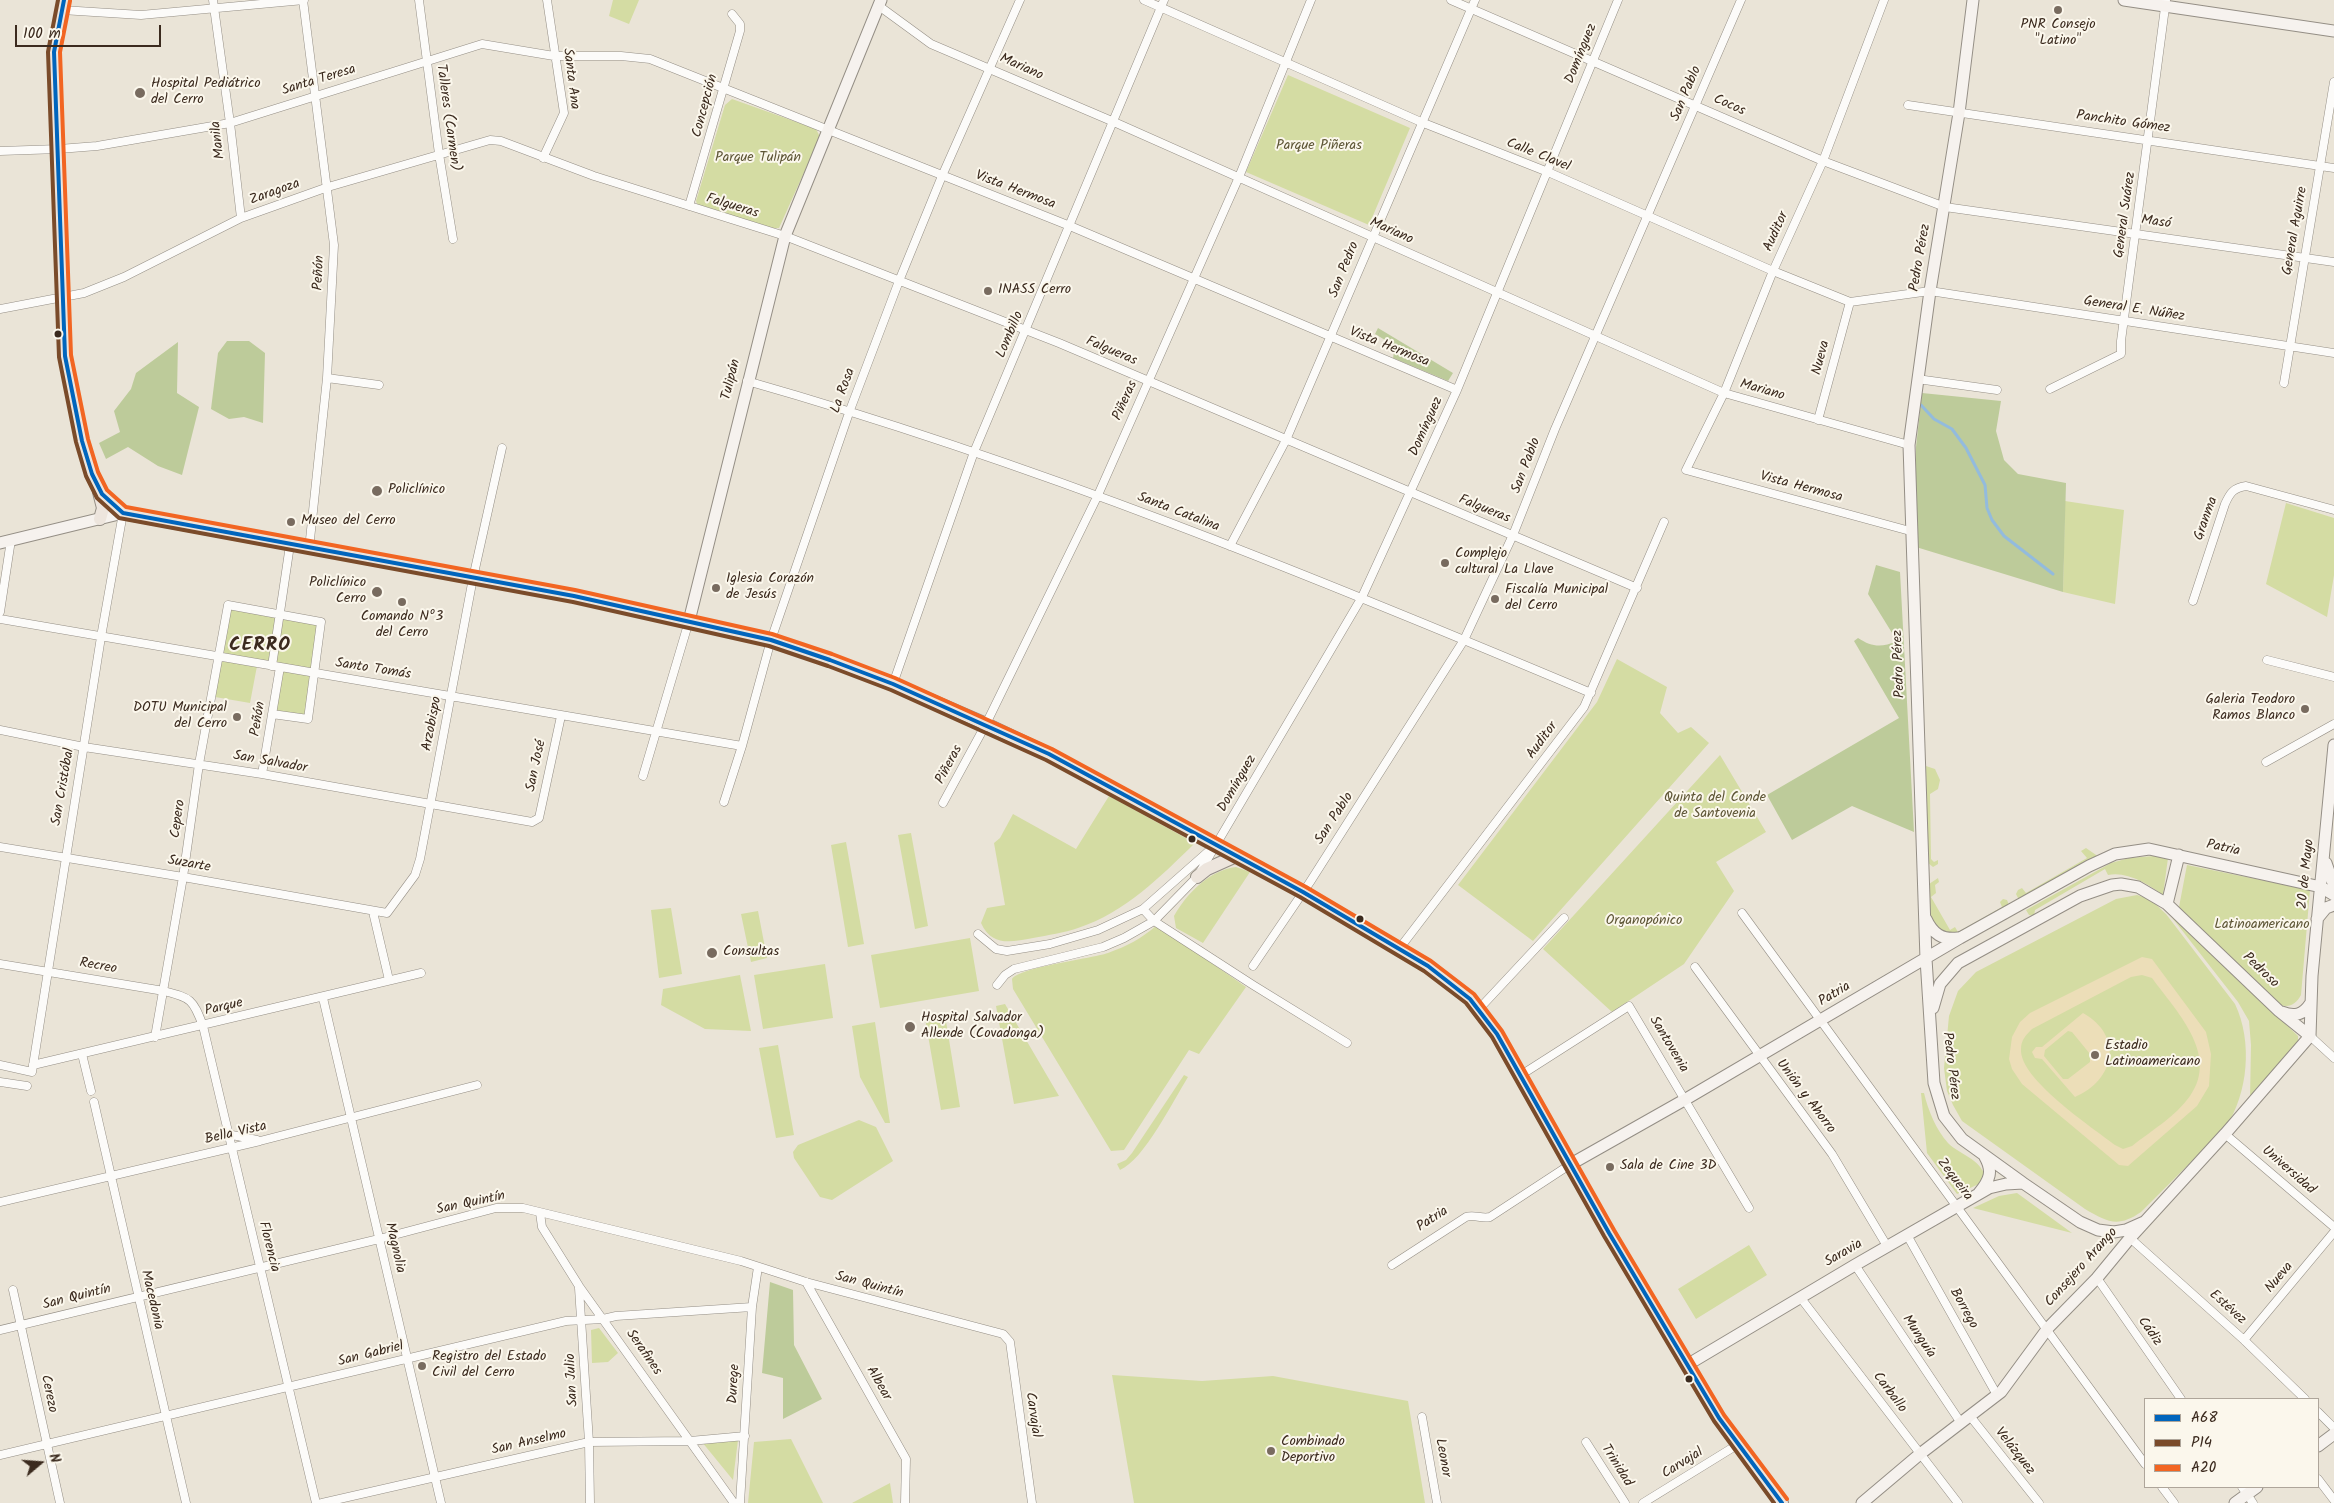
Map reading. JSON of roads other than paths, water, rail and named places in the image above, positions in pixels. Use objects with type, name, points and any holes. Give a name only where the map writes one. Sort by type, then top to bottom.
[{"type":"main road","points":[[63,5],[54,52],[65,356],[82,441],[103,508],[100,519]]},
{"type":"main road","points":[[97,485],[107,500],[123,513],[309,549],[574,596],[771,640],[893,684],[986,724],[1049,754],[1303,892],[1399,949],[1450,981],[1479,1009],[1521,1075],[1687,1365],[1737,1445],[1782,1503]]},
{"type":"main road","points":[[1197,877],[1212,867],[1236,856]]},
{"type":"street","points":[[63,5],[141,15],[214,4],[303,0]]},
{"type":"street","name":"Peñón","points":[[303,0],[334,245],[326,378],[309,549]]},
{"type":"street","name":"Talleres (Carmen)","points":[[419,0],[439,154],[453,239]]},
{"type":"street","name":"Santa Ana","points":[[543,158],[564,113],[547,0]]},
{"type":"street","name":"La Rosa","points":[[724,802],[742,746],[771,640],[850,410],[899,281],[942,176],[1020,0]]},
{"type":"street","name":"Calle Clavel","points":[[1144,0],[1162,4],[1284,62],[1421,122],[1548,172],[1773,271],[1850,302],[1930,291]]},
{"type":"street","name":"Piñeras","points":[[944,803],[986,724],[1098,495],[1240,177],[1284,62],[1311,0]]},
{"type":"street","name":"Cocos","points":[[1451,0],[1696,105],[1823,162],[1945,207]]},
{"type":"street","name":"San Pedro","points":[[1230,546],[1286,440],[1475,0]]},
{"type":"street","name":"Domínguez","points":[[997,985],[1004,975],[1014,969],[1103,947],[1124,938],[1154,921],[1197,877],[1362,597],[1457,390],[1618,0]]},
{"type":"street","name":"San Pablo","points":[[1253,966],[1303,892],[1464,640],[1513,535],[1554,429],[1597,336],[1741,0]]},
{"type":"street","name":"Auditor","points":[[1686,470],[1724,393],[1773,271],[1823,162],[1884,0]]},
{"type":"street","name":"Pedro Pérez","points":[[1973,0],[1959,112],[1930,291],[1909,445],[1910,531],[1926,959],[1934,1084],[1941,1108],[1956,1133],[1985,1156],[2022,1184],[2088,1227],[2118,1232],[2130,1238]]},
{"type":"street","points":[[2124,0],[2183,4],[2334,31]]},
{"type":"street","name":"Mariano","points":[[880,3],[931,44],[1240,177],[1724,393],[1909,445]]},
{"type":"street","name":"Tulipán","points":[[643,776],[689,621],[785,236],[880,3]]},
{"type":"street","name":"General Suárez","points":[[2050,389],[2120,356],[2166,3]]},
{"type":"street","name":"Manila","points":[[214,4],[230,123],[240,218]]},
{"type":"street","name":"Lombillo","points":[[893,684],[974,452],[1026,332],[1162,4]]},
{"type":"street","name":"Concepción","points":[[689,206],[740,31],[740,24],[732,14]]},
{"type":"street","name":"Santa Teresa","points":[[0,151],[59,149],[146,139],[230,123],[316,94],[482,44],[554,56]]},
{"type":"street","name":"Vista Hermosa","points":[[554,56],[650,58],[1070,226],[1457,390]]},
{"type":"street","name":"General Aguirre","points":[[2284,383],[2334,82]]},
{"type":"street","name":"Panchito Gómez","points":[[1908,105],[2334,168]]},
{"type":"street","name":"Zaragoza","points":[[0,310],[84,293],[124,277],[240,218],[328,187],[439,154],[494,140],[566,166]]},
{"type":"street","name":"Falgueras","points":[[566,166],[785,236],[1148,381],[1637,588]]},
{"type":"street","name":"Masó","points":[[1945,207],[2334,262]]},
{"type":"street","name":"General E. Núñez","points":[[1930,291],[2334,353]]},
{"type":"street","name":"Nueva","points":[[1818,420],[1850,302]]},
{"type":"street","points":[[326,378],[379,385]]},
{"type":"street","points":[[1917,379],[1997,390]]},
{"type":"street","name":"Santa Catalina","points":[[748,380],[850,410],[1098,495],[1362,597],[1591,693]]},
{"type":"street","name":"Arzobispo","points":[[373,912],[387,913],[415,875],[420,859],[473,578],[502,448]]},
{"type":"street","name":"Vista Hermosa","points":[[1686,470],[1910,531]]},
{"type":"street","name":"Granma","points":[[2193,601],[2225,504],[2231,492],[2238,487],[2246,486],[2334,510]]},
{"type":"street","points":[[0,612],[6,542],[123,513]]},
{"type":"street","name":"San Cristóbal","points":[[33,1065],[101,637],[123,513]]},
{"type":"street","name":"Auditor","points":[[1399,949],[1584,707],[1664,522]]},
{"type":"street","name":"Peñón","points":[[262,774],[272,714],[280,614],[290,545]]},
{"type":"street","name":"Cepero","points":[[155,1036],[183,876],[199,764],[228,605],[280,614]]},
{"type":"street","points":[[272,714],[308,719],[321,622],[280,614]]},
{"type":"street","name":"Santo Tomás","points":[[0,619],[742,746]]},
{"type":"street","points":[[2267,660],[2334,677]]},
{"type":"street","name":"San José","points":[[536,820],[539,818],[561,716]]},
{"type":"street","points":[[2266,762],[2334,724]]},
{"type":"street","name":"San Salvador","points":[[0,730],[84,747],[262,774],[532,822],[536,820]]},
{"type":"street","name":"20 de Mayo","points":[[2310,1036],[2310,1004],[2317,919],[2334,745]]},
{"type":"street","name":"Domínguez","points":[[978,934],[996,949],[1007,951],[1078,937],[1115,923],[1143,909],[1216,844]]},
{"type":"street","name":"Suzarte","points":[[0,847],[65,859],[183,876],[373,912]]},
{"type":"street","name":"Patria","points":[[1392,1265],[1466,1217],[1471,1215],[1480,1218],[1490,1217],[1571,1164],[1820,1022],[1960,938],[2089,866],[2115,854],[2149,849],[2320,887],[2334,896]]},
{"type":"street","points":[[2324,851],[2326,866],[2334,886]]},
{"type":"street","points":[[1927,976],[1934,982],[1969,956],[2080,896],[2098,889],[2112,885],[2130,885],[2150,893],[2168,904],[2179,855]]},
{"type":"street","name":"Pedroso","points":[[2168,904],[2279,1010],[2334,1058]]},
{"type":"street","points":[[2317,919],[2326,908],[2334,905]]},
{"type":"street","points":[[1143,909],[1154,921],[1253,985],[1347,1042]]},
{"type":"street","points":[[373,912],[389,980]]},
{"type":"street","name":"Zequeira","points":[[1742,913],[1820,1022],[2048,1328],[2144,1463]]},
{"type":"street","points":[[1479,1009],[1564,918]]},
{"type":"street","points":[[1925,918],[1929,926],[1940,937],[1945,939],[1960,938]]},
{"type":"street","name":"Recreo","points":[[0,964],[164,991],[191,1000]]},
{"type":"street","name":"Unión y Ahorro","points":[[1695,967],[1832,1154],[1887,1246]]},
{"type":"street","name":"Parque","points":[[0,1065],[32,1072],[33,1065],[323,998],[421,973]]},
{"type":"street","points":[[1930,1030],[1936,994],[1948,973]]},
{"type":"street","name":"Magnolia","points":[[323,998],[352,1118],[360,1164],[441,1503]]},
{"type":"street","name":"Florencia","points":[[191,1000],[196,1006],[203,1026],[227,1134],[261,1266],[287,1389],[316,1503]]},
{"type":"street","points":[[2279,1010],[2290,1015],[2298,1014],[2305,1011],[2310,1004]]},
{"type":"street","name":"Santovenia","points":[[1521,1075],[1629,1006],[1686,1099],[1749,1208]]},
{"type":"street","name":"Consejero Arango","points":[[1862,1503],[1920,1454],[1997,1395],[2048,1328],[2096,1278],[2310,1036]]},
{"type":"street","points":[[82,1054],[91,1091]]},
{"type":"street","points":[[0,1082],[26,1086]]},
{"type":"street","name":"Bella Vista","points":[[0,1202],[260,1141],[477,1086]]},
{"type":"street","name":"Macedonia","points":[[94,1102],[186,1503]]},
{"type":"street","points":[[227,1134],[260,1141]]},
{"type":"street","name":"Universidad","points":[[2225,1134],[2334,1227]]},
{"type":"street","points":[[1978,1194],[1988,1182],[1991,1172],[1985,1156]]},
{"type":"street","name":"Saravia","points":[[1687,1365],[1978,1194],[1997,1186],[2022,1184]]},
{"type":"street","name":"San Quintín","points":[[0,1330],[379,1239],[506,1206],[758,1266],[806,1282],[1003,1334]]},
{"type":"street","name":"Serafines","points":[[540,1213],[542,1227],[579,1286],[734,1503]]},
{"type":"street","name":"Pedro Pérez","points":[[2118,1232],[2144,1222]]},
{"type":"street","name":"Nueva","points":[[2244,1340],[2334,1232]]},
{"type":"street","name":"Borrego","points":[[1907,1235],[1997,1395]]},
{"type":"street","name":"Estévez","points":[[2130,1238],[2244,1340],[2304,1398]]},
{"type":"street","name":"Munguía","points":[[1855,1265],[1960,1423]]},
{"type":"street","name":"Durege","points":[[740,1503],[752,1307],[758,1266]]},
{"type":"street","name":"Cádiz","points":[[2096,1278],[2180,1398]]},
{"type":"street","name":"Albear","points":[[806,1282],[906,1459],[905,1503]]},
{"type":"street","name":"San Julio","points":[[579,1286],[589,1442],[590,1503]]},
{"type":"street","name":"Cerezo","points":[[13,1290],[60,1503]]},
{"type":"street","name":"Carballo","points":[[1800,1297],[1958,1503]]},
{"type":"street","name":"San Gabriel","points":[[0,1455],[287,1389],[566,1321],[752,1307]]},
{"type":"street","name":"Carvajal","points":[[1003,1334],[1010,1342],[1032,1503]]},
{"type":"street","points":[[2319,1413],[2334,1428]]},
{"type":"street","name":"Velázquez","points":[[1970,1416],[2039,1503]]},
{"type":"street","name":"Leonor","points":[[1422,1417],[1437,1503]]},
{"type":"street","points":[[2319,1445],[2334,1434]]},
{"type":"street","name":"San Anselmo","points":[[322,1503],[589,1442],[690,1440],[745,1436]]},
{"type":"street","name":"Trinidad","points":[[1586,1442],[1625,1503]]},
{"type":"street","name":"Carvajal","points":[[1643,1503],[1737,1445]]},
{"type":"street","points":[[2319,1480],[2334,1500]]},
{"type":"street","points":[[2163,1488],[2174,1503]]},
{"type":"street","points":[[2234,1503],[2247,1495]]},
{"type":"waterway","points":[[1921,405],[1934,419],[1952,429],[1966,448],[1985,485],[1987,508],[1992,520],[2004,536],[2053,574]]},
{"type":"place","name":"PNR Consejo \"Latino\"","points":[[2058,10]]},
{"type":"place","name":"Hospital Pediátrico del Cerro","points":[[140,93]]},
{"type":"place","name":"INASS Cerro","points":[[988,291]]},
{"type":"place","name":"Policlínico","points":[[377,491]]},
{"type":"place","name":"Museo del Cerro","points":[[291,522]]},
{"type":"place","name":"Complejo cultural La Llave","points":[[1445,563]]},
{"type":"place","name":"Iglesia Corazón de Jesús","points":[[716,588]]},
{"type":"place","name":"Policlínico Cerro","points":[[377,592]]},
{"type":"place","name":"Fiscalía Municipal del Cerro","points":[[1495,599]]},
{"type":"place","name":"Comando Nº3 del Cerro","points":[[402,602]]},
{"type":"place","name":"Galeria Teodoro Ramos Blanco","points":[[2305,709]]},
{"type":"place","name":"DOTU Municipal del Cerro","points":[[237,717]]},
{"type":"place","name":"Consultas","points":[[712,953]]},
{"type":"place","name":"Hospital Salvador Allende (Covadonga)","points":[[910,1027]]},
{"type":"place","name":"Estadio Latinoamericano","points":[[2095,1055]]},
{"type":"place","name":"Sala de Cine 3D","points":[[1610,1167]]},
{"type":"place","name":"Registro del Estado Civil del Cerro","points":[[422,1366]]},
{"type":"place","name":"Combinado Deportivo","points":[[1271,1451]]},
{"type":"district","name":"CERRO","points":[[260,647]]},
{"type":"park label","name":"Parque Piñeras","points":[[1319,147]]},
{"type":"park label","name":"Parque Tulipán","points":[[758,159]]},
{"type":"park label","name":"Quinta del Conde de Santovenia","points":[[1715,808]]},
{"type":"park label","name":"Organopónico","points":[[1644,922]]},
{"type":"park label","name":"Latinoamericano","points":[[2262,926]]}]
